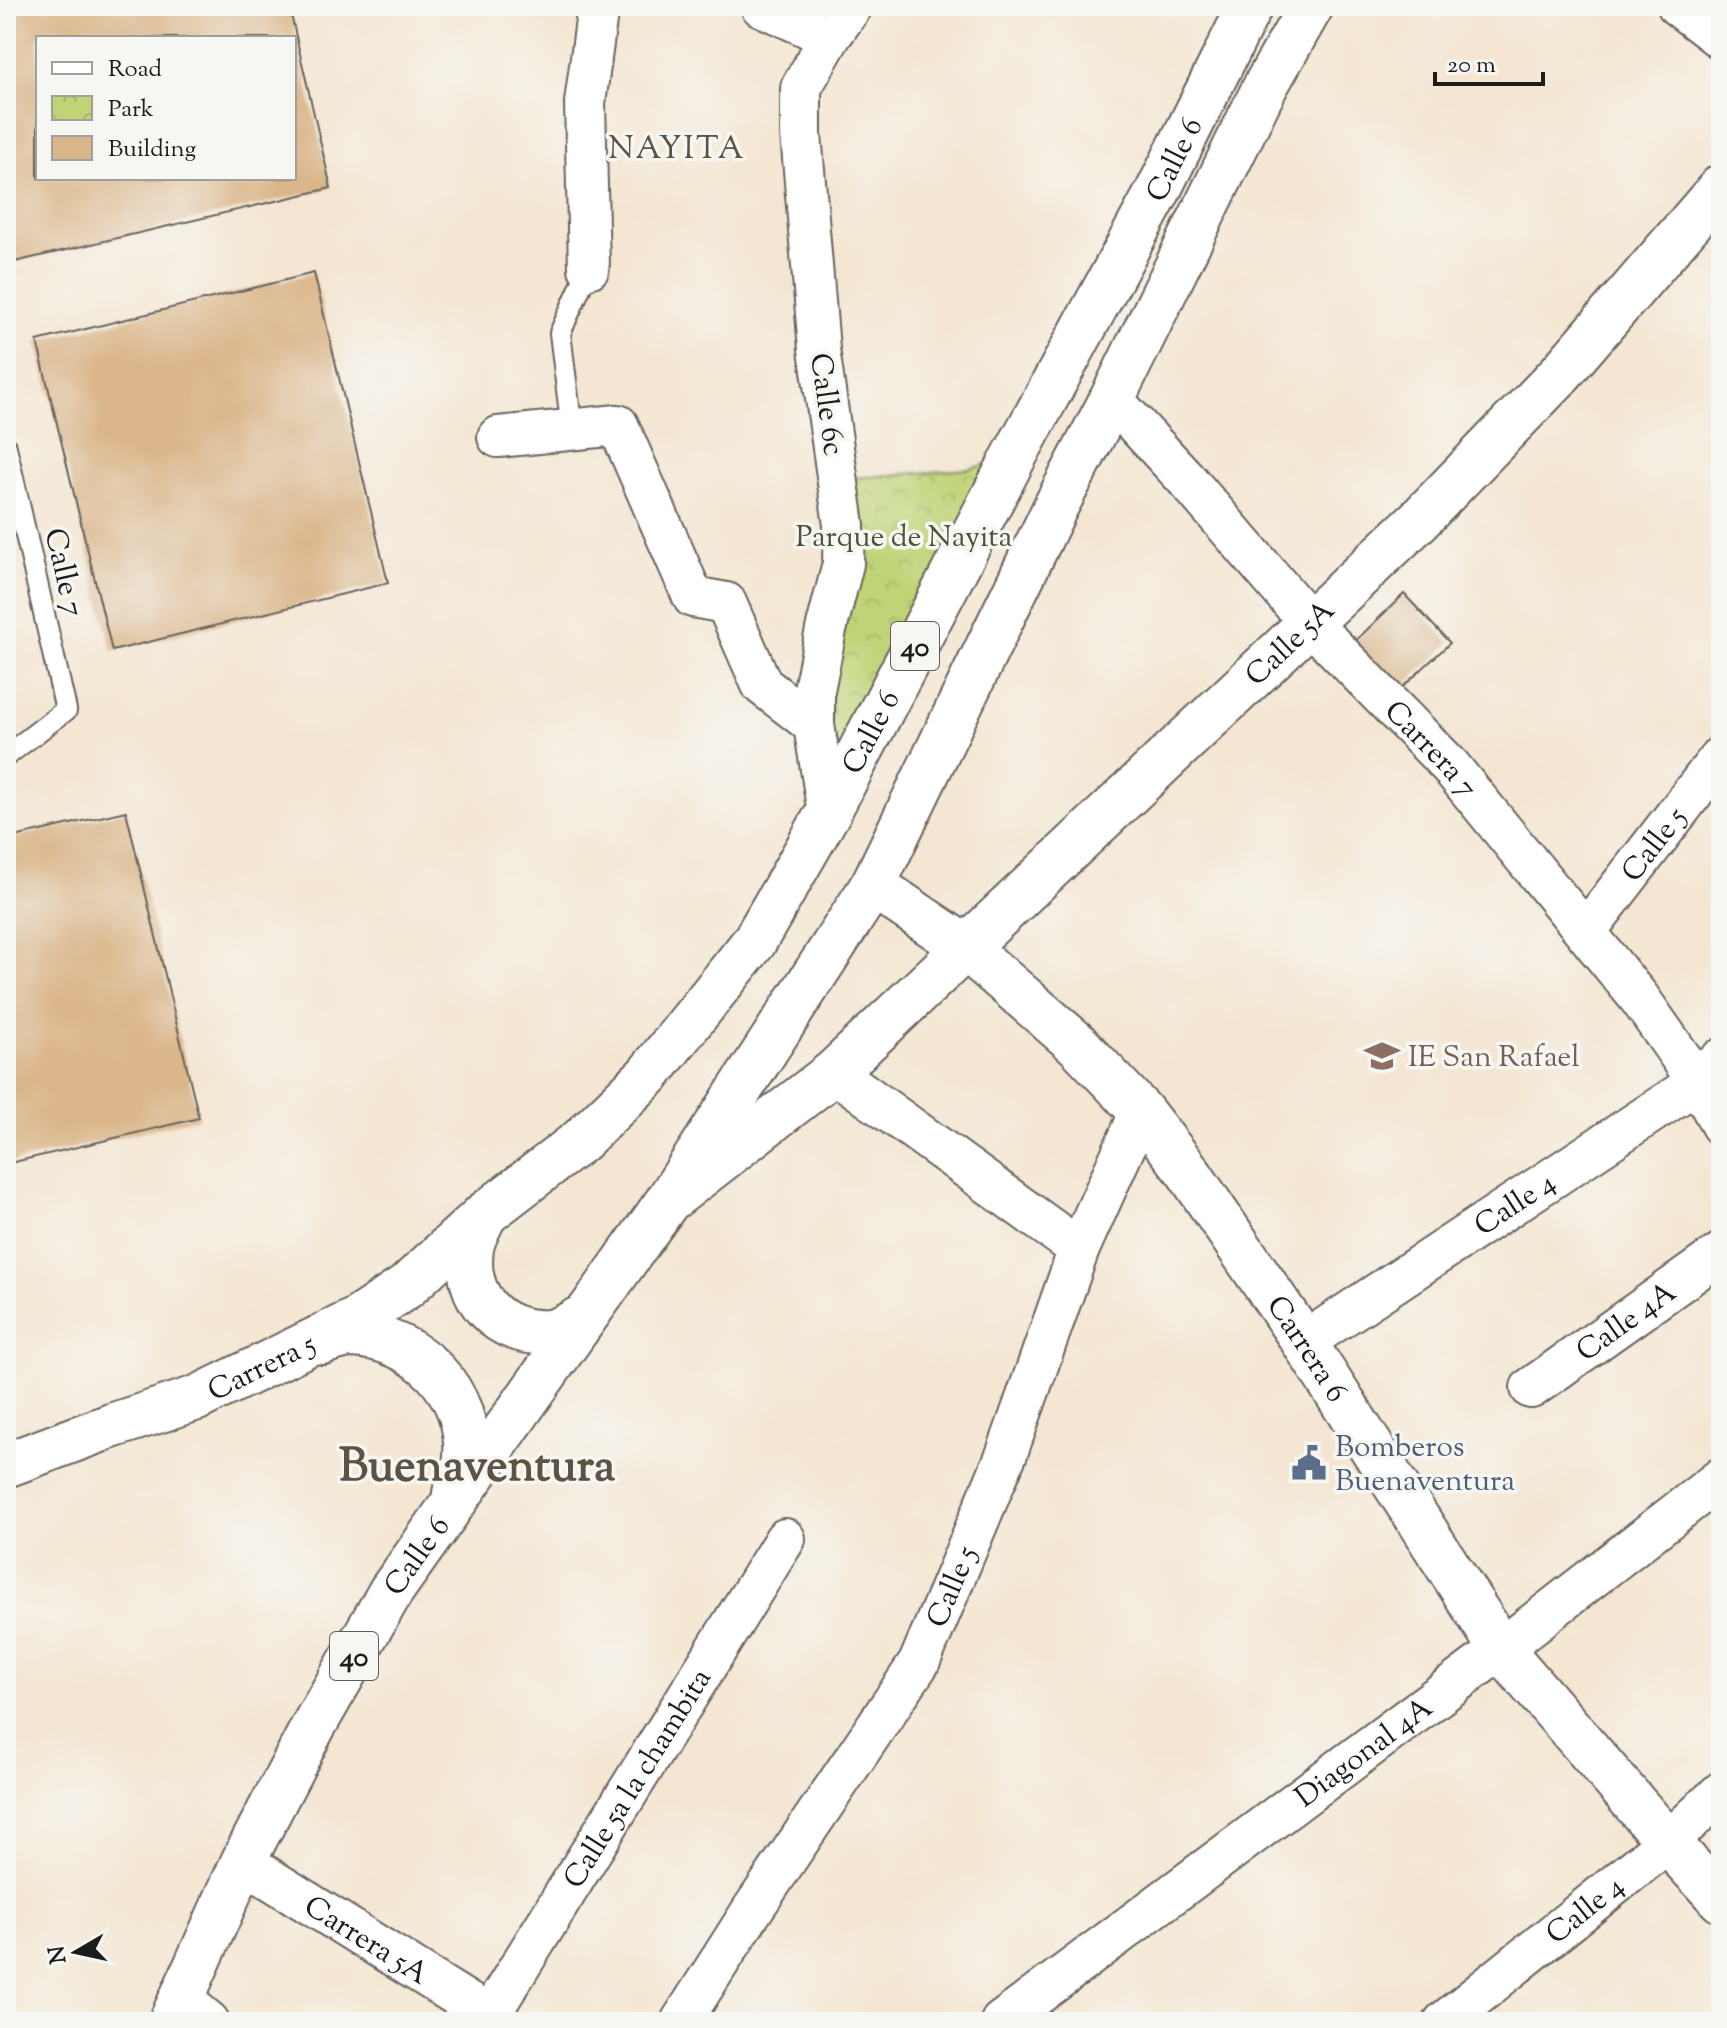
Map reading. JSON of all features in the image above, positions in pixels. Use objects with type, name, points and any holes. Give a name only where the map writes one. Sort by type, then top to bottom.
[{"type":"main road","name":"Calle 6","points":[[485,1214],[580,1141],[648,1075],[754,942],[828,813],[1014,457],[1157,193],[1250,6]]},
{"type":"main road","name":"Calle 6","points":[[187,2014],[243,1862],[314,1725],[391,1591],[667,1202],[873,885],[1056,506],[1266,85],[1311,6]]},
{"type":"main road","name":"Calle 5A","points":[[834,1072],[1420,519],[1559,375],[1721,187]]},
{"type":"main road","name":"Carrera 6","points":[[873,885],[965,947],[1077,1044],[1141,1111],[1187,1170],[1304,1342],[1501,1649],[1721,1900]]},
{"type":"main road","name":"Calle 6","points":[[667,1202],[834,1072]]},
{"type":"main road","points":[[485,1214],[471,1247],[471,1282],[488,1312],[518,1330],[541,1332],[552,1332],[583,1317]]},
{"type":"main road","name":"Carrera 5","points":[[6,1465],[197,1398],[356,1320],[406,1287],[485,1214]]},
{"type":"main road","points":[[305,1346],[351,1335],[397,1343],[437,1371],[461,1411],[466,1458],[451,1503]]},
{"type":"street","points":[[589,268],[585,103],[598,6]]},
{"type":"street","points":[[761,6],[841,22]]},
{"type":"street","points":[[1678,6],[1721,39]]},
{"type":"street","name":"Calle 6c","points":[[828,813],[814,725],[814,690],[843,564],[844,525],[819,349],[801,134],[801,88],[841,22]]},
{"type":"street","name":"Carrera 7","points":[[1112,399],[1187,480],[1310,623],[1450,766],[1640,999],[1713,1077],[1721,1125]]},
{"type":"street","points":[[498,437],[618,425],[693,597],[726,603],[762,685],[814,725]]},
{"type":"street","name":"Calle 5","points":[[1586,931],[1721,756]]},
{"type":"street","points":[[834,1072],[1079,1249]]},
{"type":"street","name":"Calle 4","points":[[1304,1342],[1713,1077]]},
{"type":"street","name":"Calle 5","points":[[681,2022],[751,1912],[919,1663],[1007,1453],[1079,1249],[1141,1111]]},
{"type":"street","name":"Calle 4A","points":[[1531,1388],[1721,1253]]},
{"type":"street","name":"Diagonal 4A","points":[[1001,2022],[1501,1649],[1721,1478]]},
{"type":"street","name":"Calle 5a la chambita","points":[[494,2019],[785,1539]]},
{"type":"street","name":"Calle 4","points":[[1444,2022],[1668,1842],[1721,1792]]},
{"type":"street","name":"Carrera 5A","points":[[243,1862],[494,2019]]},
{"type":"lane","points":[[572,430],[560,333],[589,268]]},
{"type":"lane","name":"Calle 7","points":[[6,447],[66,710],[6,756]]},
{"type":"green space","name":"Parque de Nayita","points":[[1014,457],[828,813],[839,479],[969,469]]},
{"type":"building","points":[[6,6],[289,6],[296,36],[36,36],[36,180],[296,180],[296,36],[331,188],[6,264]]},
{"type":"building","points":[[314,273],[388,583],[112,651],[37,341]]},
{"type":"building","points":[[1404,594],[1450,643],[1392,697],[1347,649]]},
{"type":"building","points":[[126,811],[199,1118],[6,1164],[6,839]]},
{"type":"place","name":"IE San Rafael","points":[[1382,1056]]},
{"type":"place","name":"Bomberos Buenaventura","points":[[1309,1463]]},
{"type":"district","name":"NAYITA","points":[[677,147]]},
{"type":"district","name":"Buenaventura","points":[[477,1464]]}]
